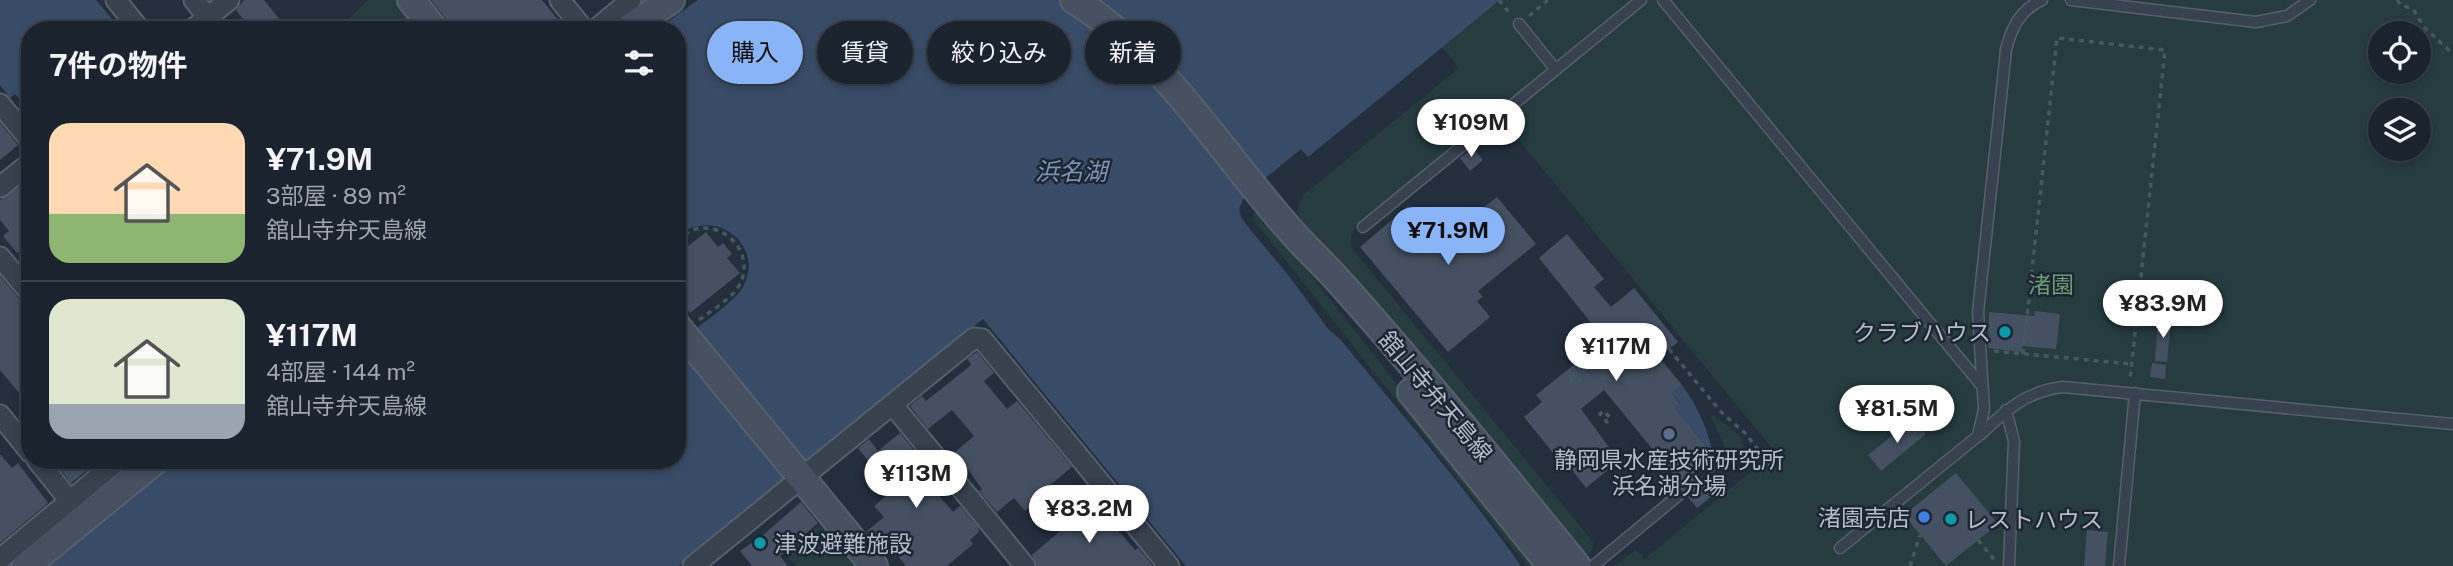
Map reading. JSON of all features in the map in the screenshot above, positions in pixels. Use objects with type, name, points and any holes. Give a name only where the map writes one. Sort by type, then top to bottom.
[{"type":"main road","points":[[411,0],[424,21]]},
{"type":"main road","points":[[640,21],[671,0]]},
{"type":"main road","name":"舘山寺弁天島線","points":[[1074,0],[1113,27],[1159,71],[1291,231],[1457,419],[1577,566]]},
{"type":"main road","name":"舘山寺弁天島線","points":[[1291,231],[1335,295],[1458,453],[1551,566]]},
{"type":"main road","points":[[686,330],[874,566]]},
{"type":"main road","points":[[26,566],[145,469]]},
{"type":"street","points":[[116,0],[133,21]]},
{"type":"street","points":[[194,0],[211,21]]},
{"type":"street","points":[[214,21],[229,0]]},
{"type":"street","points":[[560,0],[577,21]]},
{"type":"street","points":[[605,21],[631,0]]},
{"type":"street","points":[[0,104],[21,129]]},
{"type":"street","points":[[0,187],[21,170]]},
{"type":"street","points":[[0,257],[21,282]]},
{"type":"street","points":[[693,566],[718,558],[800,476],[974,338],[982,339],[1169,566]]},
{"type":"street","points":[[892,404],[1025,566]]},
{"type":"street","points":[[0,415],[21,441]]},
{"type":"street","points":[[44,469],[70,501]]},
{"type":"street","points":[[0,559],[109,469]]},
{"type":"lane","points":[[1363,227],[1641,0]]},
{"type":"lane","points":[[1663,0],[1982,387]]},
{"type":"lane","points":[[1978,436],[1983,418],[1978,312],[2007,50],[2009,37],[2023,12],[2042,0]]},
{"type":"lane","points":[[2071,0],[2256,22],[2287,16],[2310,0]]},
{"type":"lane","points":[[1519,24],[1556,70]]},
{"type":"lane","points":[[1840,548],[2006,410],[2028,395],[2051,388],[2075,387],[2453,424]]},
{"type":"lane","points":[[2119,566],[2135,393]]},
{"type":"lane","points":[[2006,410],[2014,441],[2009,566]]},
{"type":"lane","points":[[1593,566],[1680,494]]},
{"type":"path","points":[[1499,0],[1507,10]]},
{"type":"path","points":[[1519,24],[1548,0]]},
{"type":"path","points":[[2397,0],[2401,5],[2413,9],[2424,27],[2453,54]]},
{"type":"path","points":[[1980,350],[2023,354],[2131,364],[2165,50],[2057,38],[2023,354]]},
{"type":"path","points":[[686,234],[710,228],[731,237],[743,256],[742,278],[735,291],[686,328]]},
{"type":"path","points":[[1669,349],[1721,412],[1745,433],[1772,467]]},
{"type":"path","points":[[1571,374],[1578,383]]},
{"type":"path","points":[[1910,566],[1920,534]]},
{"type":"path","points":[[1978,540],[1999,566]]},
{"type":"green space","points":[[368,0],[399,0],[416,21],[346,21]]},
{"type":"green space","name":"渚園","points":[[1500,0],[2453,0],[2453,566],[1613,566],[1635,550],[1643,555],[1643,560],[1775,452],[1496,112],[1357,226],[1351,244],[1589,537],[1593,543],[1592,550],[1587,555],[1580,554],[1302,221],[1297,211],[1303,195],[1459,68],[1442,47]]},
{"type":"green space","points":[[1258,211],[1542,566],[1527,566],[1253,219],[1254,212]]},
{"type":"green space","points":[[1714,415],[1741,438],[1744,446],[1740,452],[1726,449],[1711,417]]},
{"type":"green space","points":[[823,521],[861,566],[796,566],[785,554]]},
{"type":"water","points":[[0,0],[96,0],[114,21],[21,21],[21,101],[15,94],[10,98],[0,85]]},
{"type":"water","name":"浜名湖","points":[[698,0],[1500,0],[1308,157],[1301,149],[1245,195],[1239,209],[1249,228],[1329,330],[1340,339],[1432,451],[1521,566],[1186,566],[983,319],[678,566],[47,566],[165,469],[686,469],[686,336],[731,301],[743,287],[748,271],[748,257],[742,244],[732,234],[720,228],[706,225],[686,231],[686,21],[669,21]]},
{"type":"water","points":[[1682,385],[1695,405],[1708,436],[1714,459],[1715,471],[1709,475],[1700,463],[1712,453],[1675,408],[1680,403],[1672,394]]},
{"type":"building","points":[[244,0],[264,0],[281,21],[245,21],[236,10]]},
{"type":"building","points":[[431,0],[542,0],[559,21],[447,21]]},
{"type":"building","points":[[0,123],[18,145],[0,160]]},
{"type":"building","points":[[1473,148],[1483,160],[1470,171],[1460,158]]},
{"type":"building","points":[[21,185],[21,250],[17,253],[3,236],[9,231],[0,220],[0,200]]},
{"type":"building","points":[[1497,197],[1536,244],[1478,291],[1483,297],[1477,301],[1490,317],[1448,352],[1360,247],[1408,206],[1439,244]]},
{"type":"building","points":[[706,232],[718,247],[723,243],[732,254],[727,258],[740,273],[690,313],[686,308],[686,248]]},
{"type":"building","points":[[1567,234],[1604,279],[1594,287],[1611,307],[1634,288],[1678,342],[1659,357],[1682,385],[1672,394],[1680,404],[1675,408],[1712,453],[1693,469],[1714,494],[1697,508],[1688,497],[1690,495],[1604,390],[1581,409],[1619,461],[1586,488],[1561,456],[1558,459],[1524,417],[1542,402],[1536,395],[1576,363],[1580,367],[1608,344],[1539,258]]},
{"type":"building","points":[[0,276],[21,301],[21,395],[0,370]]},
{"type":"building","points":[[2035,311],[2060,314],[2056,349],[2022,346],[2022,352],[1988,348],[1989,312],[2034,316]]},
{"type":"building","points":[[2158,319],[2171,320],[2167,362],[2155,361]]},
{"type":"building","points":[[977,352],[994,373],[984,381],[1007,409],[1017,401],[1072,467],[1044,490],[1036,498],[1038,501],[1025,511],[1014,498],[997,512],[979,491],[982,489],[955,452],[974,436],[952,410],[928,429],[910,406],[922,396],[926,401],[970,366],[967,359]]},
{"type":"building","points":[[2152,363],[2166,365],[2165,379],[2150,377]]},
{"type":"building","points":[[1914,418],[1926,434],[1881,471],[1868,455]]},
{"type":"building","points":[[900,433],[931,471],[926,474],[934,484],[931,486],[953,512],[960,506],[978,527],[979,532],[970,540],[973,544],[947,566],[906,566],[890,546],[883,551],[867,531],[884,517],[874,506],[892,491],[858,448],[869,439],[878,451]]},
{"type":"building","points":[[0,454],[12,468],[18,463],[48,503],[0,543]]},
{"type":"building","points":[[60,469],[89,469],[71,483]]},
{"type":"building","name":"レストハウス","points":[[1956,473],[1998,524],[1946,566],[1904,515]]},
{"type":"building","points":[[801,502],[818,523],[780,556],[788,566],[752,566],[740,551]]},
{"type":"building","points":[[1093,503],[1114,529],[1116,528],[1135,550],[1138,548],[1153,566],[1037,566],[1032,555]]},
{"type":"building","points":[[2087,530],[2108,532],[2105,566],[2084,566]]},
{"type":"place","name":"クラブハウス","points":[[2005,332]]},
{"type":"place","name":"静岡県水産技術研究所 浜名湖分場","points":[[1669,434]]},
{"type":"place","name":"渚園売店","points":[[1924,517]]},
{"type":"place","name":"レストハウス","points":[[1951,519]]},
{"type":"place","name":"津波避難施設","points":[[760,543]]}]
